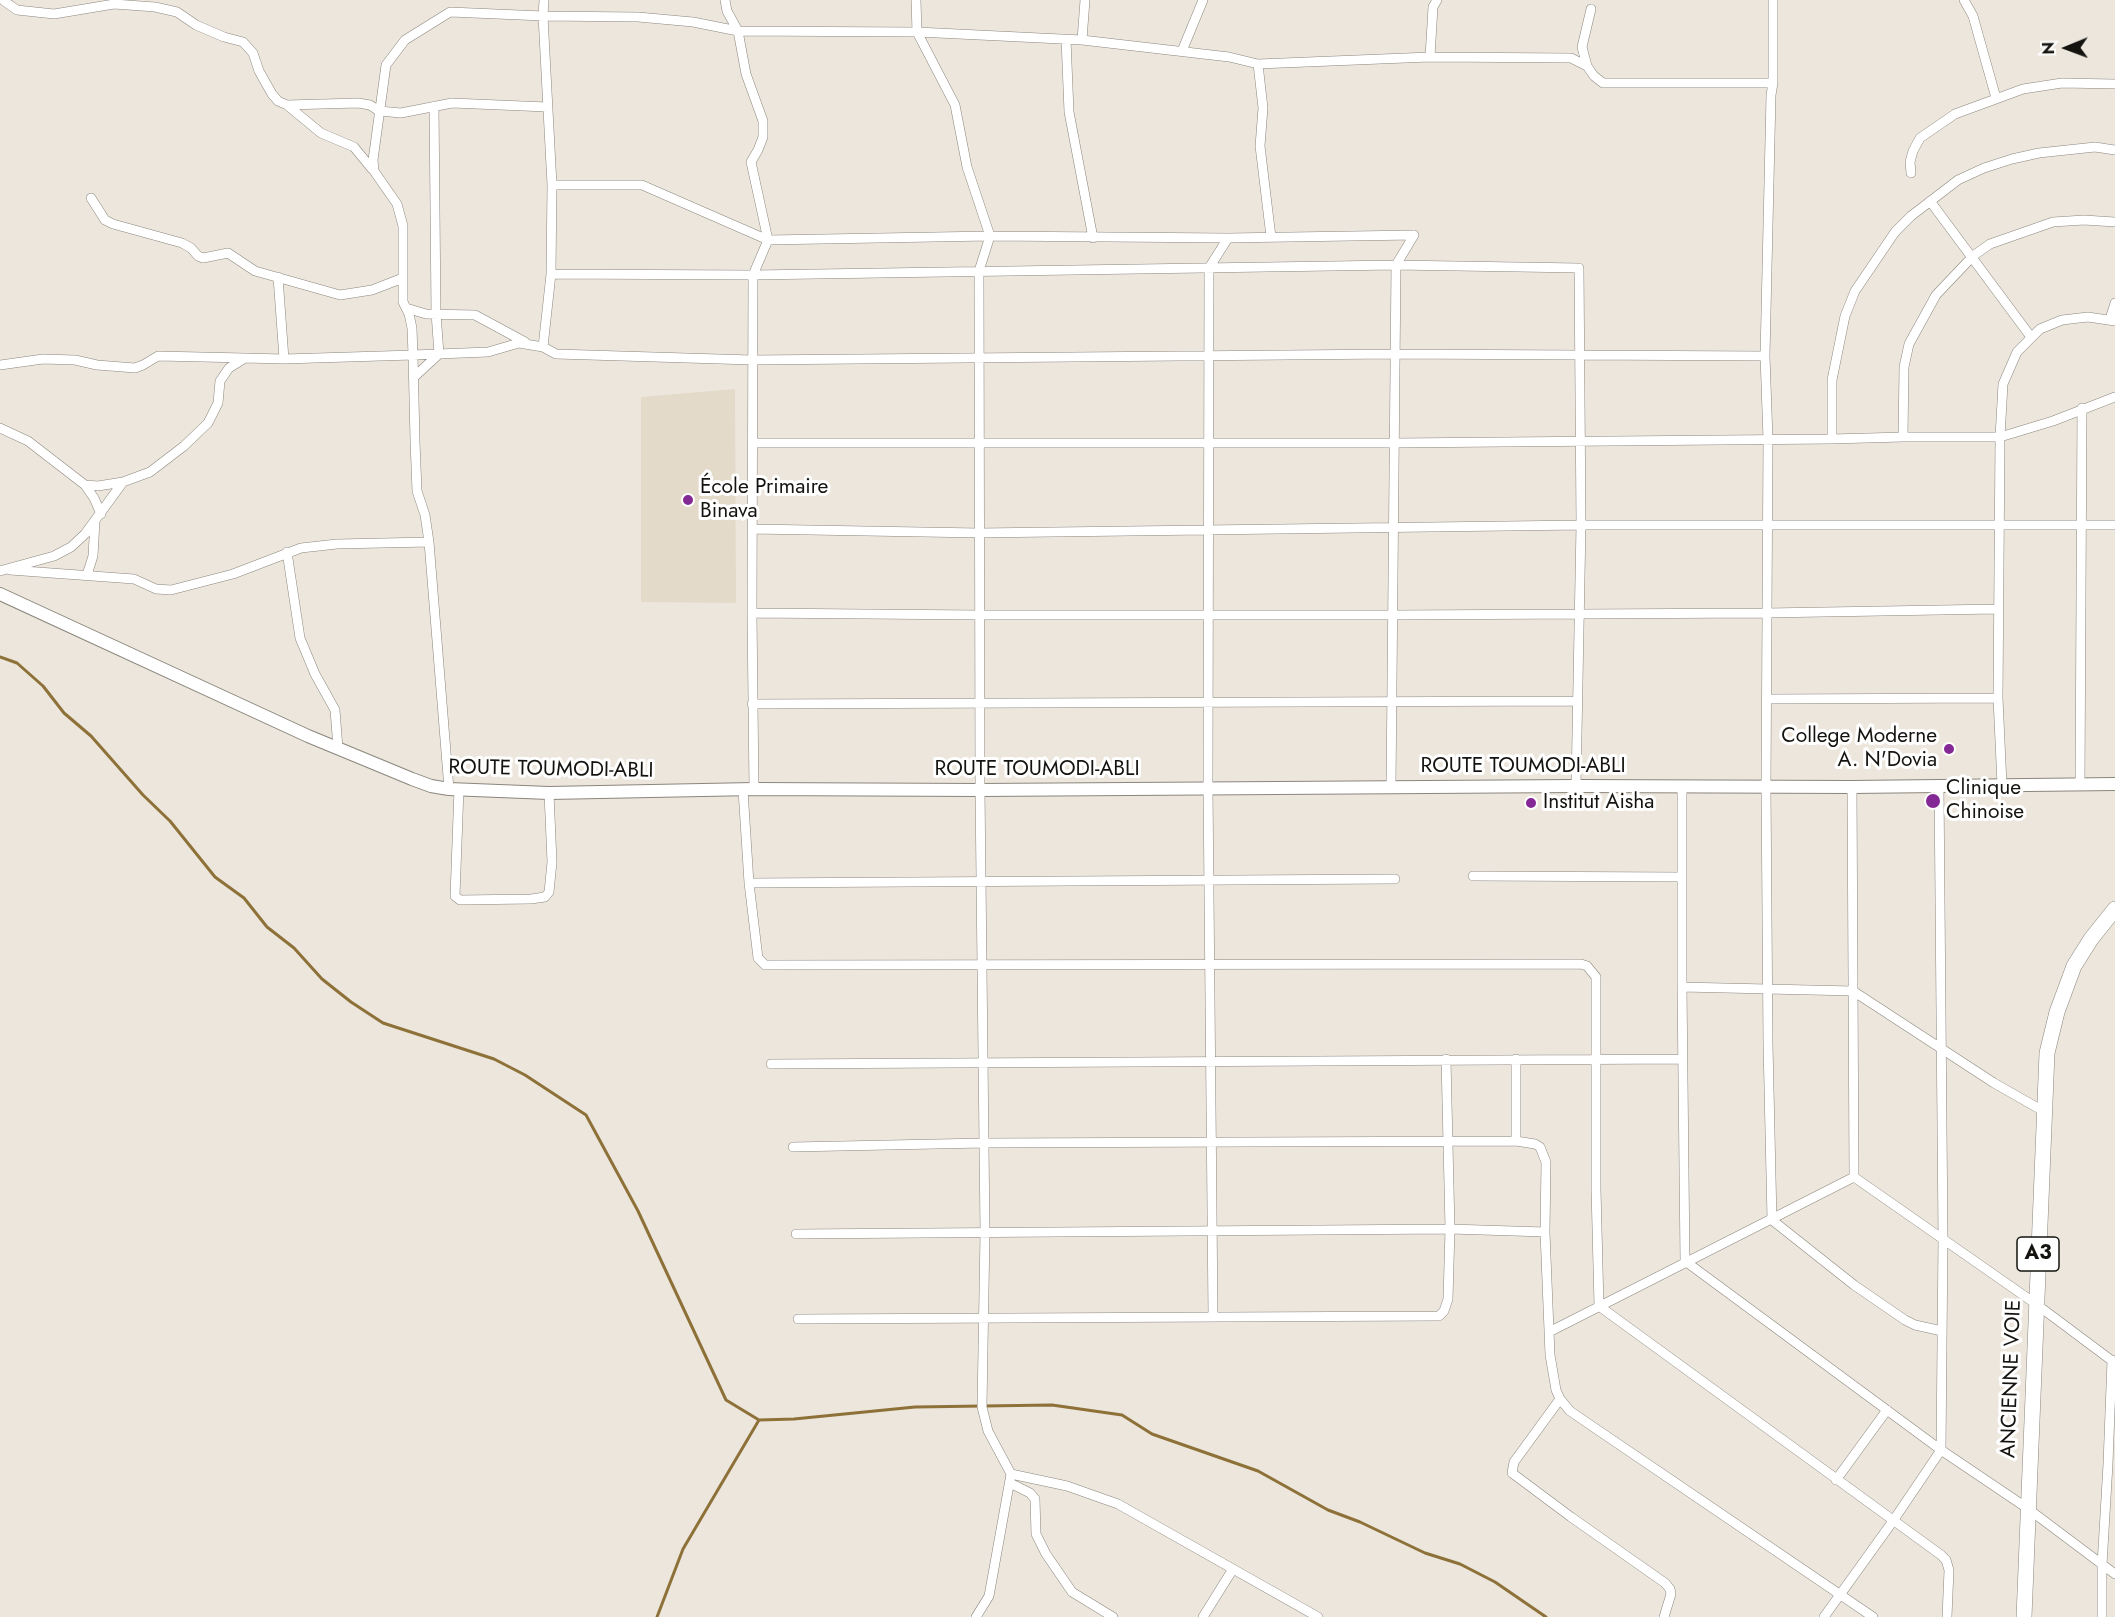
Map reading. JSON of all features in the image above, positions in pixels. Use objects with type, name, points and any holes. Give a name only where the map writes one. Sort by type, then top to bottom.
[{"type":"main road","name":"ANCIENNE VOIE","points":[[2024,1617],[2047,1053],[2063,993],[2080,955],[2115,909]]},
{"type":"street","points":[[450,0],[450,12]]},
{"type":"street","points":[[543,347],[551,274],[552,185],[544,0]]},
{"type":"street","points":[[725,0],[727,11],[738,31],[746,74],[763,121],[763,137],[751,162],[768,240],[753,275],[752,704],[748,790],[749,883],[758,958],[765,964],[982,966],[1581,964],[1591,970],[1596,977],[1596,1189],[1599,1306]]},
{"type":"street","points":[[916,0],[917,32],[955,105],[967,166],[990,236],[979,271],[980,790],[985,1233],[982,1407],[984,1420],[1010,1479],[1035,1499],[1036,1534],[1046,1554],[1069,1588],[1078,1597],[1113,1617]]},
{"type":"street","points":[[1082,40],[1085,0]]},
{"type":"street","points":[[1182,51],[1203,0]]},
{"type":"street","points":[[1430,57],[1433,7],[1437,0]]},
{"type":"street","points":[[1772,1220],[1768,1044],[1766,787],[1768,439],[1765,356],[1773,83],[1773,0]]},
{"type":"street","points":[[1964,0],[1972,16],[1996,98]]},
{"type":"street","points":[[4,1],[17,10],[54,14],[114,4],[155,7],[177,12],[196,26],[243,42],[253,52],[260,71],[278,101],[287,105],[321,134],[354,147],[374,171],[400,211],[404,240],[403,302],[412,328],[417,491],[425,515],[429,542],[454,789],[456,896],[460,900],[545,897],[549,892],[552,862],[549,793]]},
{"type":"street","points":[[1591,9],[1582,47],[1587,66],[1603,83],[1773,83]]},
{"type":"street","points":[[374,171],[373,160],[386,65],[405,40],[450,12],[638,17],[693,22],[738,31],[917,32],[1082,40],[1229,57],[1258,64],[1430,57],[1571,58],[1587,66]]},
{"type":"street","points":[[1066,39],[1070,112],[1093,238]]},
{"type":"street","points":[[1258,64],[1263,108],[1260,146],[1271,237]]},
{"type":"street","points":[[1911,173],[1910,162],[1920,138],[1955,114],[2023,89],[2062,83],[2115,84]]},
{"type":"street","points":[[287,105],[358,103],[370,105],[379,111],[412,112],[452,103],[547,107]]},
{"type":"street","points":[[434,106],[436,313],[439,354]]},
{"type":"street","points":[[1832,440],[1832,380],[1845,316],[1855,291],[1895,232],[1958,180],[1984,168],[2012,159],[2067,149],[2095,147],[2115,150]]},
{"type":"street","points":[[552,185],[642,185],[768,240],[990,236],[1228,238],[1414,235],[1396,265],[1391,786]]},
{"type":"street","points":[[91,198],[105,220],[113,224],[182,243],[203,258],[228,253],[255,271],[340,295],[372,290],[403,278]]},
{"type":"street","points":[[1930,201],[2031,337]]},
{"type":"street","points":[[1904,437],[1904,367],[1910,344],[1936,295],[1973,256],[1990,244],[2053,222],[2084,220],[2115,222]]},
{"type":"street","points":[[1213,1316],[1208,788],[1209,268],[1228,238]]},
{"type":"street","points":[[551,274],[753,275],[1396,265],[1579,268],[1581,525],[1576,786]]},
{"type":"street","points":[[278,277],[284,359]]},
{"type":"street","points":[[2002,785],[1998,698],[1998,609],[2003,384],[2017,352],[2044,327],[2062,320],[2088,317],[2113,320],[2115,303]]},
{"type":"street","points":[[406,308],[420,313],[476,315],[527,344]]},
{"type":"street","points":[[0,365],[43,359],[75,360],[97,365],[135,368],[158,356],[284,359],[413,355],[488,352],[511,344],[543,347],[556,354],[752,360],[1394,354],[1765,356]]},
{"type":"street","points":[[413,378],[439,354]]},
{"type":"street","points":[[85,485],[98,486],[123,482],[150,472],[184,446],[208,423],[218,403],[220,381],[229,368],[245,358]]},
{"type":"street","points":[[753,443],[1395,443],[2000,438],[2115,397]]},
{"type":"street","points":[[2080,784],[2082,408]]},
{"type":"street","points":[[0,428],[28,441],[85,485],[94,498],[98,517],[93,556],[87,574]]},
{"type":"street","points":[[3,571],[54,556],[71,547],[85,534],[123,482]]},
{"type":"street","points":[[753,529],[980,533],[1581,525],[2115,525]]},
{"type":"street","points":[[3,571],[87,574],[134,579],[156,589],[171,590],[233,574],[287,552],[316,545],[429,542]]},
{"type":"street","points":[[287,552],[300,638],[315,674],[335,710],[338,748]]},
{"type":"street","name":"ROUTE TOUMODI-ABLI","points":[[0,594],[338,748],[431,786],[454,789],[549,793],[1391,786],[1852,787],[2115,784]]},
{"type":"street","points":[[752,613],[1393,615],[1998,609]]},
{"type":"street","points":[[1768,699],[1998,698]]},
{"type":"street","points":[[752,704],[1578,701]]},
{"type":"street","points":[[1824,1617],[1941,1450],[1939,786]]},
{"type":"street","points":[[1682,787],[1686,1261]]},
{"type":"street","points":[[1852,787],[1854,1177]]},
{"type":"street","points":[[1473,876],[1681,877]]},
{"type":"street","points":[[749,883],[1395,879]]},
{"type":"street","points":[[1682,987],[1853,991],[1994,1083],[2045,1112]]},
{"type":"street","points":[[798,1318],[1439,1316],[1444,1311],[1448,1299],[1450,1230],[1446,1059]]},
{"type":"street","points":[[1516,1059],[1516,1141]]},
{"type":"street","points":[[771,1064],[1683,1059]]},
{"type":"street","points":[[793,1147],[984,1143],[1447,1141],[1516,1141],[1535,1144],[1540,1147],[1546,1162],[1545,1232],[1551,1371],[1560,1399],[1570,1411],[1874,1617]]},
{"type":"street","points":[[1551,1331],[1854,1177]]},
{"type":"street","points":[[1854,1177],[2036,1304],[2113,1362],[2112,1467],[2102,1565],[2102,1617]]},
{"type":"street","points":[[1772,1220],[1854,1285],[1905,1320],[1915,1325],[1942,1331]]},
{"type":"street","points":[[796,1234],[1212,1230],[1545,1232]]},
{"type":"street","points":[[1686,1261],[1941,1450],[2027,1508],[2115,1574]]},
{"type":"street","points":[[1599,1306],[1946,1560],[1949,1570],[1947,1617]]},
{"type":"street","points":[[1560,1399],[1515,1462],[1512,1473],[1665,1583],[1671,1594],[1664,1617]]},
{"type":"street","points":[[1836,1480],[1887,1410]]},
{"type":"street","points":[[1010,1479],[1066,1486],[1119,1504],[1318,1617]]},
{"type":"street","points":[[976,1617],[989,1596],[1010,1479]]},
{"type":"street","points":[[1203,1617],[1233,1569]]},
{"type":"shaded area","name":"École Primaire Binava","points":[[735,389],[736,603],[641,602],[641,397]]},
{"type":"waterway","points":[[0,657],[17,663],[43,686],[64,713],[91,736],[143,795],[170,821],[215,877],[244,898],[267,927],[294,948],[322,979],[351,1002],[383,1023],[494,1059],[525,1075],[586,1115],[638,1211],[726,1400],[759,1420],[794,1419],[915,1407],[1052,1405],[1122,1415],[1152,1434],[1258,1471],[1328,1510],[1360,1522],[1425,1553],[1460,1564],[1495,1582],[1546,1617]]},
{"type":"waterway","points":[[657,1617],[683,1549],[759,1420]]},
{"type":"place","name":"École Primaire Binava","points":[[688,500]]},
{"type":"place","name":"College Moderne A. N'Dovia","points":[[1949,749]]},
{"type":"place","name":"Clinique Chinoise","points":[[1933,801]]},
{"type":"place","name":"Institut Aisha","points":[[1531,803]]}]
